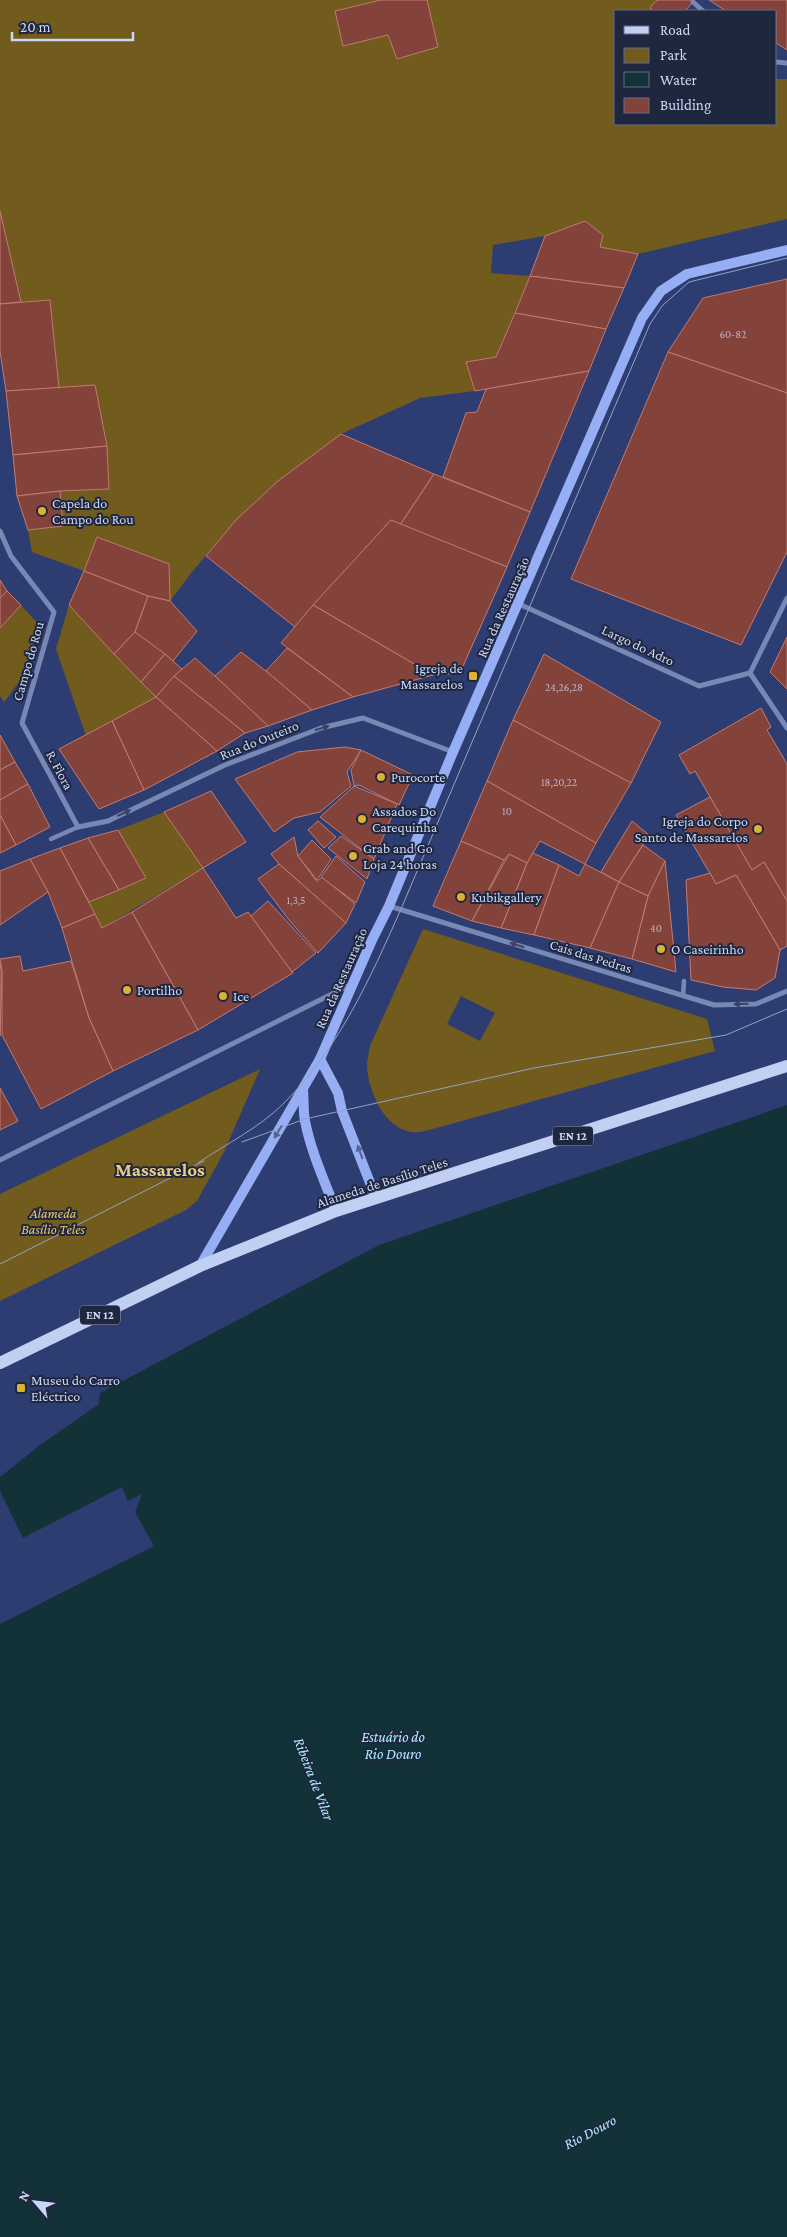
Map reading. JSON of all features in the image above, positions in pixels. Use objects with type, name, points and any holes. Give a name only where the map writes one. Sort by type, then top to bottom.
[{"type":"main road","name":"Rua da Restauração","points":[[200,1266],[304,1090],[320,1059],[372,940],[389,906],[642,318],[661,291],[687,274],[787,250]]},
{"type":"main road","points":[[320,1059],[338,1092],[342,1111],[376,1198]]},
{"type":"main road","name":"Alameda de Basílio Teles","points":[[0,1363],[200,1266],[336,1211],[787,1066]]},
{"type":"main road","name":"Rua da Restauração","points":[[304,1090],[307,1131],[315,1159],[336,1211]]},
{"type":"street","points":[[693,2],[702,10]]},
{"type":"street","name":"Campo do Rou","points":[[0,531],[11,556],[54,612],[22,723]]},
{"type":"street","points":[[787,598],[750,673],[787,728]]},
{"type":"street","name":"Largo do Adro","points":[[520,604],[700,686],[750,673]]},
{"type":"street","name":"Rua do Outeiro","points":[[78,827],[108,821],[225,765],[321,728],[363,718],[454,752]]},
{"type":"street","name":"R. Flora","points":[[22,723],[78,827]]},
{"type":"street","points":[[51,839],[78,827]]},
{"type":"street","name":"Cais das Pedras","points":[[389,906],[714,1005],[756,1004],[787,991]]},
{"type":"street","points":[[683,996],[684,981]]},
{"type":"street","points":[[0,1160],[355,982]]},
{"type":"green space","points":[[0,0],[381,0],[335,11],[343,45],[388,35],[397,59],[438,47],[427,0],[657,0],[650,8],[653,10],[614,10],[614,125],[777,125],[777,79],[787,79],[787,219],[638,254],[600,247],[602,235],[585,221],[545,236],[493,245],[491,273],[530,276],[496,357],[466,362],[475,391],[420,398],[341,434],[278,481],[236,520],[170,601],[169,564],[97,537],[84,571],[32,552],[28,530],[63,526],[60,491],[108,489],[107,446],[95,386],[59,388],[50,300],[21,302],[0,211]]},
{"type":"green space","points":[[21,605],[40,626],[20,681],[4,702],[0,696],[0,628]]},
{"type":"green space","points":[[69,605],[156,697],[86,736],[56,649]]},
{"type":"green space","points":[[164,812],[203,868],[102,928],[89,902],[146,878],[118,830]]},
{"type":"green space","points":[[423,929],[707,1019],[715,1051],[429,1130],[415,1132],[403,1130],[394,1124],[380,1108],[368,1076],[367,1064],[370,1046]],"holes":[[[461,996],[495,1013],[480,1041],[447,1024]]]},
{"type":"green space","name":"Alameda Basílio Teles","points":[[260,1069],[224,1152],[197,1201],[186,1210],[0,1301],[0,1194]]},
{"type":"water","name":"Estuário do Rio Douro","points":[[787,1105],[787,2237],[0,2237],[0,1477],[40,1445],[99,1404],[100,1393],[379,1245]]},
{"type":"pier","points":[[122,1487],[128,1501],[142,1494],[135,1512],[154,1546],[0,1624],[0,1491],[23,1538]]},
{"type":"building","points":[[381,0],[427,0],[438,47],[397,59],[388,35],[343,46],[335,11]]},
{"type":"building","points":[[657,0],[695,0],[686,10],[653,10],[650,8]]},
{"type":"building","points":[[709,0],[787,0],[787,50],[777,44],[777,10],[724,10]]},
{"type":"building","points":[[0,211],[21,302],[0,304]]},
{"type":"building","points":[[585,221],[603,235],[600,247],[638,254],[624,288],[530,276],[545,236]]},
{"type":"building","points":[[530,276],[624,288],[606,329],[515,313]]},
{"type":"building","points":[[787,279],[787,393],[668,352],[703,298]]},
{"type":"building","points":[[50,300],[59,388],[6,391],[0,351],[0,304]]},
{"type":"building","points":[[515,313],[606,329],[589,371],[475,391],[466,362],[496,357]]},
{"type":"building","points":[[668,352],[787,393],[787,552],[741,645],[571,579]]},
{"type":"building","points":[[589,371],[530,512],[443,477],[466,413],[477,412],[486,389]]},
{"type":"building","points":[[95,385],[107,446],[13,455],[6,391]]},
{"type":"building","points":[[341,434],[434,474],[400,525],[391,520],[295,627],[206,556],[236,520],[278,481]]},
{"type":"building","points":[[107,446],[109,489],[60,491],[17,496],[13,455]]},
{"type":"building","points":[[434,474],[530,512],[507,567],[400,525]]},
{"type":"building","name":"Capela do Campo do Rou","points":[[60,491],[63,526],[28,530],[17,496]]},
{"type":"building","points":[[391,520],[507,567],[460,673],[433,675],[313,605]]},
{"type":"building","points":[[97,537],[169,564],[170,601],[148,596],[84,571]]},
{"type":"building","points":[[84,571],[148,596],[135,632],[114,654],[69,605]]},
{"type":"building","points":[[0,580],[7,591],[0,598]]},
{"type":"building","points":[[7,591],[21,605],[0,628],[0,598]]},
{"type":"building","points":[[148,596],[170,601],[197,631],[173,661],[135,632]]},
{"type":"building","points":[[313,605],[433,675],[353,697],[281,643]]},
{"type":"building","points":[[135,632],[165,654],[141,682],[114,654]]},
{"type":"building","points":[[787,637],[787,689],[770,672]]},
{"type":"building","points":[[287,648],[353,697],[312,710],[266,671]]},
{"type":"building","points":[[241,652],[312,710],[268,726],[215,676]]},
{"type":"building","points":[[165,654],[182,669],[156,697],[141,682]]},
{"type":"building","points":[[544,654],[661,722],[631,783],[513,720]]},
{"type":"building","points":[[195,658],[268,726],[245,733],[174,676]]},
{"type":"building","points":[[174,676],[245,733],[217,751],[156,697]]},
{"type":"building","points":[[156,697],[217,751],[144,790],[112,721]]},
{"type":"building","name":"Igreja do Corpo Santo de Massarelos","points":[[761,708],[771,727],[767,730],[787,764],[787,901],[764,862],[752,870],[695,771],[690,774],[679,755]]},
{"type":"building","points":[[513,720],[631,783],[596,843],[487,781]]},
{"type":"building","points":[[112,721],[144,790],[99,809],[59,749]]},
{"type":"building","points":[[0,735],[15,762],[0,770]]},
{"type":"building","points":[[345,747],[361,750],[347,772],[351,786],[320,812],[294,818],[274,832],[235,779],[297,752]]},
{"type":"building","points":[[361,750],[413,775],[399,805],[359,785],[354,786],[351,770]]},
{"type":"building","points":[[15,762],[28,784],[0,800],[0,770]]},
{"type":"building","points":[[487,781],[596,843],[585,864],[540,841],[527,863],[509,854],[504,860],[461,841]]},
{"type":"building","points":[[28,784],[50,827],[16,845],[0,815],[0,800]]},
{"type":"building","points":[[354,786],[397,804],[374,859],[320,817]]},
{"type":"building","points":[[211,791],[246,842],[203,868],[164,812]]},
{"type":"building","points":[[710,797],[752,870],[764,862],[787,901],[787,946],[780,950],[736,875],[716,884],[676,815]]},
{"type":"building","points":[[0,815],[16,845],[0,853]]},
{"type":"building","points":[[318,821],[336,837],[324,848],[308,830]]},
{"type":"building","points":[[632,821],[649,835],[619,882],[601,872]]},
{"type":"building","points":[[118,830],[146,878],[119,890],[88,838]]},
{"type":"building","points":[[341,836],[374,859],[367,879],[328,848]]},
{"type":"building","points":[[294,837],[298,856],[317,882],[322,877],[355,904],[346,923],[279,864],[271,854]]},
{"type":"building","points":[[88,838],[119,890],[89,902],[60,848]]},
{"type":"building","points":[[312,840],[331,859],[317,880],[298,856]]},
{"type":"building","points":[[461,841],[504,860],[472,921],[433,906]]},
{"type":"building","points":[[643,845],[665,861],[648,896],[619,882]]},
{"type":"building","points":[[60,848],[95,914],[62,928],[48,892],[30,859]]},
{"type":"building","points":[[533,853],[559,865],[534,935],[501,928],[527,863]]},
{"type":"building","points":[[509,854],[527,863],[501,928],[472,921]]},
{"type":"building","points":[[336,856],[365,882],[356,903],[321,877]]},
{"type":"building","points":[[30,859],[48,892],[0,925],[0,871]]},
{"type":"building","points":[[665,861],[676,972],[632,959],[648,896]]},
{"type":"building","points":[[279,864],[346,923],[318,953],[289,920],[258,879]]},
{"type":"building","points":[[585,864],[619,882],[590,948],[534,935],[559,865],[579,876]]},
{"type":"building","points":[[203,868],[236,918],[248,912],[293,973],[198,1030],[132,912]]},
{"type":"building","points":[[710,873],[716,884],[736,875],[780,950],[775,978],[756,990],[723,987],[691,980],[686,880]]},
{"type":"building","points":[[619,882],[648,896],[632,959],[590,948]]},
{"type":"building","points":[[268,901],[316,953],[292,972],[251,916]]},
{"type":"building","name":"Portilho","points":[[132,912],[198,1030],[113,1071],[89,1018],[62,928],[95,914],[102,928]]},
{"type":"building","points":[[20,956],[23,971],[71,961],[89,1018],[113,1071],[41,1109],[2,1035],[2,971],[0,959]]},
{"type":"building","points":[[0,963],[2,971],[0,1036]]},
{"type":"building","points":[[0,1088],[18,1121],[0,1130]]},
{"type":"tram line","points":[[198,1163],[274,1113],[303,1083],[336,1037],[365,987],[401,909],[650,324],[662,306],[689,282],[787,258]]},
{"type":"tram line","points":[[242,1142],[305,1119],[534,1068],[726,1035],[787,1009]]},
{"type":"tram line","points":[[0,1264],[204,1161]]},
{"type":"place","name":"Capela do Campo do Rou","points":[[42,511]]},
{"type":"place","name":"Igreja de Massarelos","points":[[473,676]]},
{"type":"place","name":"Purocorte","points":[[381,777]]},
{"type":"place","name":"Assados Do Carequinha","points":[[362,819]]},
{"type":"place","name":"Igreja do Corpo Santo de Massarelos","points":[[758,829]]},
{"type":"place","name":"Grab and Go Loja 24 horas","points":[[353,856]]},
{"type":"place","name":"Kubikgallery","points":[[461,897]]},
{"type":"place","name":"O Caseirinho","points":[[661,949]]},
{"type":"place","name":"Portilho","points":[[127,990]]},
{"type":"place","name":"Ice","points":[[223,996]]},
{"type":"place","name":"Museu do Carro Eléctrico","points":[[21,1388]]},
{"type":"district","name":"Massarelos","points":[[160,1169]]},
{"type":"water label","name":"Ribeira de Vilar","points":[[314,1779]]},
{"type":"water label","name":"Rio Douro","points":[[590,2132]]}]
